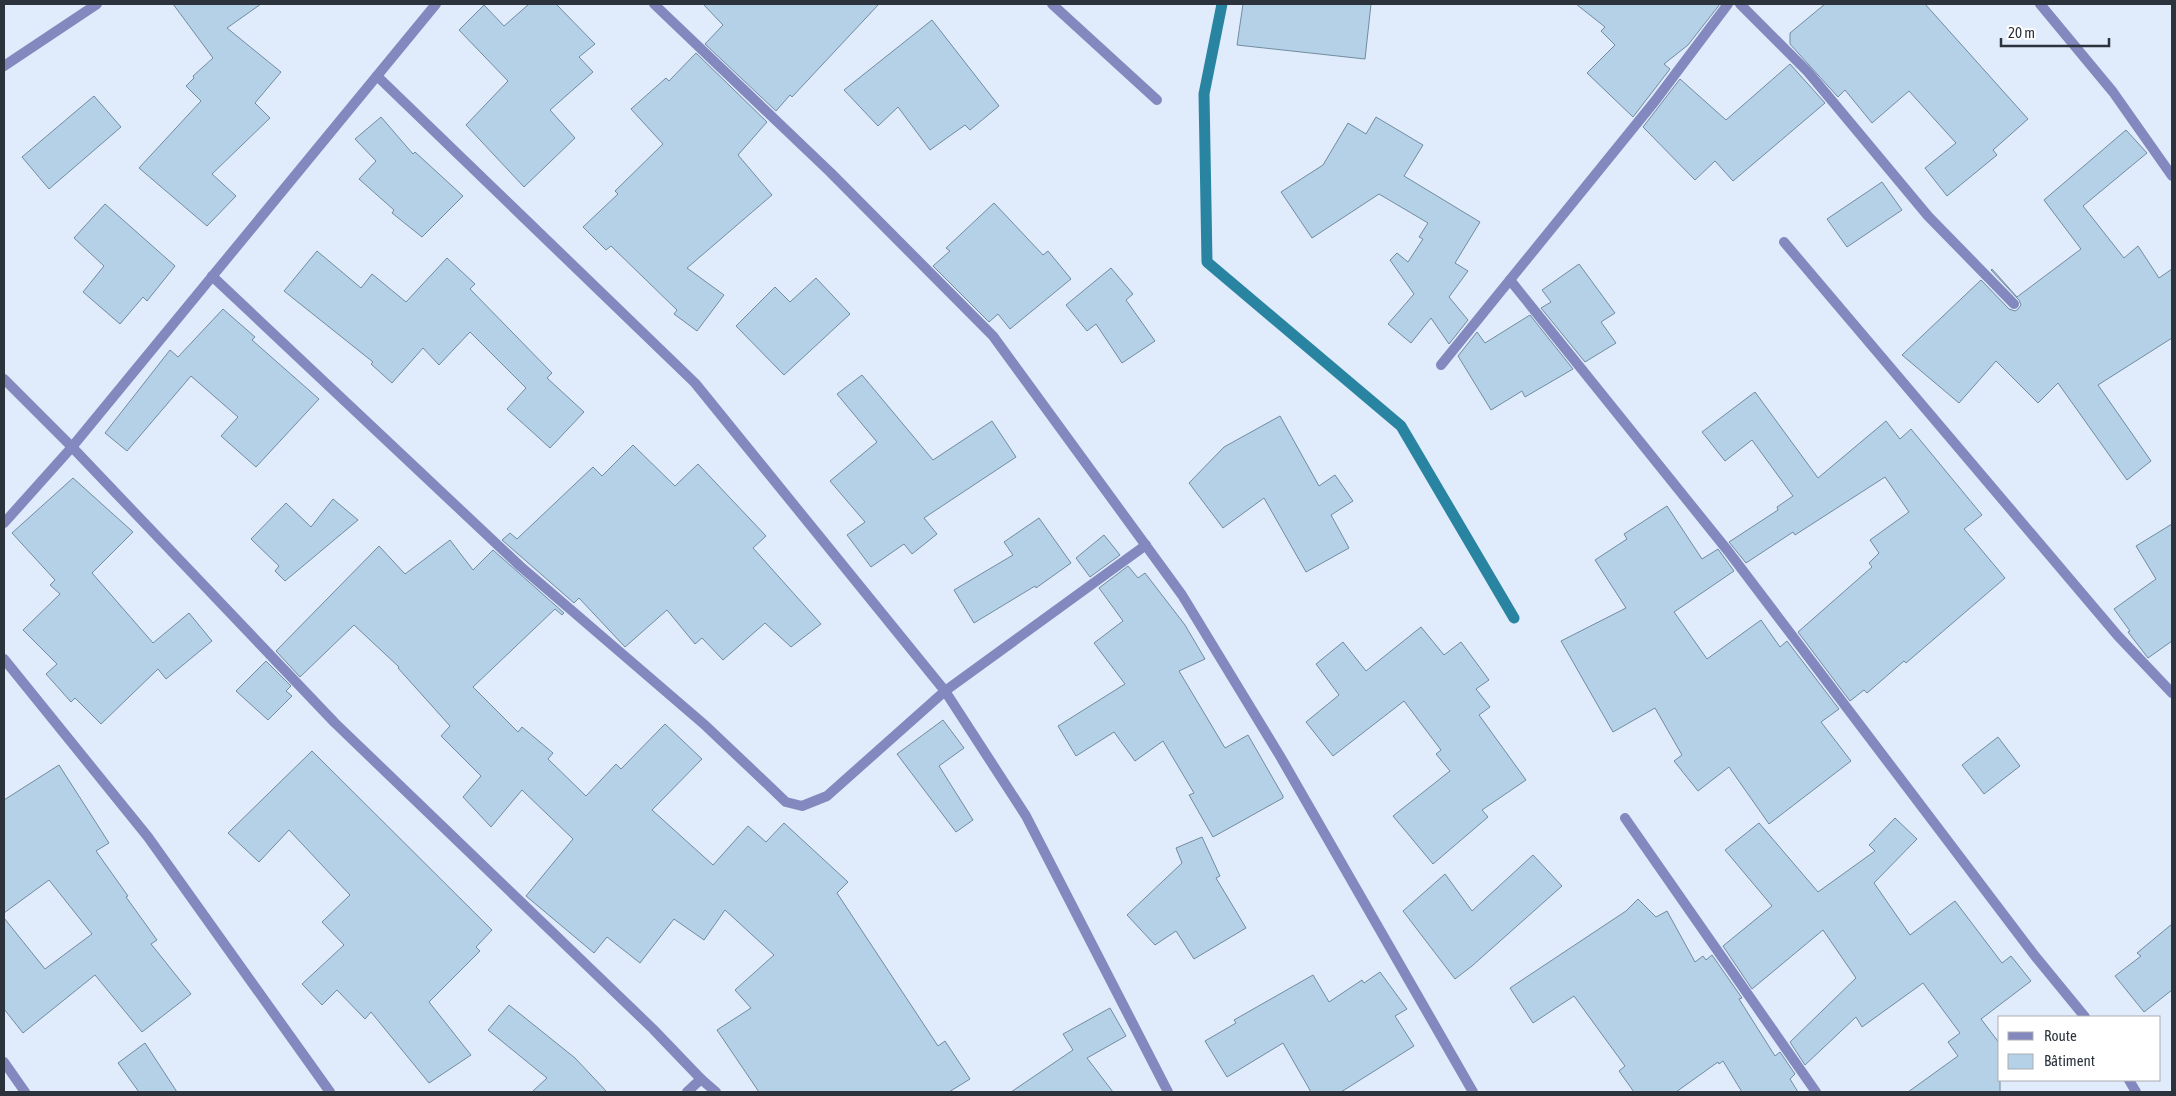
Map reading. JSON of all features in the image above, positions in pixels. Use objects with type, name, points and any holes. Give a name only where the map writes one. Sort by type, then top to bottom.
[{"type":"street","points":[[4,66],[97,4]]},
{"type":"street","points":[[4,523],[72,447],[436,4]]},
{"type":"street","points":[[654,4],[830,172],[993,336],[1182,594],[1280,756],[1473,1092]]},
{"type":"street","points":[[1052,4],[1157,100]]},
{"type":"street","points":[[1441,365],[1655,101],[1728,4]]},
{"type":"street","points":[[1740,4],[1808,72],[1928,216],[2014,304]]},
{"type":"street","points":[[2040,4],[2113,92],[2172,176]]},
{"type":"street","points":[[377,76],[695,383],[945,691],[1026,816],[1168,1092]]},
{"type":"street","points":[[1784,242],[2118,636],[2172,694]]},
{"type":"street","points":[[212,276],[520,566],[706,726],[786,802],[802,806],[827,796],[945,691],[1146,545]]},
{"type":"street","points":[[1510,280],[1728,551],[2035,956],[2084,1016]]},
{"type":"street","points":[[4,379],[72,447],[335,723],[716,1092]]},
{"type":"street","points":[[4,659],[148,837],[330,1092]]},
{"type":"street","points":[[1625,818],[1816,1092]]},
{"type":"street","points":[[4,1062],[25,1092]]},
{"type":"street","points":[[687,1092],[701,1079]]},
{"type":"street","points":[[2130,1081],[2136,1092]]},
{"type":"building","points":[[173,4],[261,4],[227,28],[281,72],[255,103],[270,118],[212,174],[236,196],[207,226],[139,168],[201,101],[186,86],[194,78],[193,76],[213,58]]},
{"type":"building","points":[[529,4],[556,4],[595,44],[579,57],[593,72],[550,110],[575,138],[524,187],[466,125],[508,81],[459,30],[484,5],[504,26]]},
{"type":"building","points":[[703,4],[879,4],[792,97],[790,95],[776,111],[705,44],[723,25]]},
{"type":"building","points":[[1243,4],[1371,4],[1365,59],[1237,45]]},
{"type":"building","points":[[1576,4],[1720,4],[1688,45],[1664,64],[1670,69],[1633,117],[1587,73],[1615,45],[1601,31],[1605,27]]},
{"type":"building","points":[[1825,4],[1925,4],[2028,119],[1993,150],[1997,155],[1947,196],[1925,168],[1956,143],[1909,91],[1872,123],[1845,90],[1838,97],[1790,44],[1790,33]]},
{"type":"building","points":[[932,20],[999,106],[970,130],[965,125],[930,150],[898,107],[878,126],[844,90]]},
{"type":"building","points":[[696,53],[767,122],[738,155],[772,195],[687,268],[724,295],[697,331],[674,314],[677,310],[611,246],[606,250],[583,227],[618,194],[615,191],[663,144],[631,109],[666,78],[669,81]]},
{"type":"building","points":[[1790,64],[1825,103],[1733,181],[1715,161],[1695,180],[1643,127],[1680,79],[1726,120]]},
{"type":"building","points":[[94,96],[121,127],[49,189],[22,157]]},
{"type":"building","points":[[381,117],[413,154],[415,152],[463,196],[422,237],[392,213],[394,210],[359,179],[376,161],[355,139]]},
{"type":"building","points":[[1376,117],[1423,145],[1404,176],[1480,222],[1455,263],[1468,271],[1449,297],[1468,320],[1449,344],[1431,318],[1411,343],[1388,324],[1414,294],[1390,260],[1397,253],[1408,262],[1423,239],[1419,237],[1428,223],[1379,194],[1312,238],[1281,192],[1323,165],[1348,123],[1366,134]]},
{"type":"building","points":[[2126,130],[2147,153],[2083,206],[2124,258],[2138,246],[2159,278],[2172,269],[2172,338],[2098,385],[2151,461],[2127,480],[2058,383],[2038,403],[1996,361],[1959,403],[1902,355],[1981,280],[2009,309],[2015,311],[2018,309],[2021,305],[2019,300],[1992,269],[2017,297],[2081,249],[2044,200]]},
{"type":"building","points":[[1882,182],[1902,210],[1847,247],[1827,219]]},
{"type":"building","points":[[994,203],[1043,255],[1048,251],[1071,279],[1010,329],[998,314],[989,322],[933,266],[950,251],[946,248]]},
{"type":"building","points":[[105,204],[175,266],[147,301],[143,297],[120,324],[83,292],[104,266],[74,238]]},
{"type":"building","points":[[317,251],[361,288],[372,274],[406,302],[447,258],[475,284],[470,289],[552,373],[547,378],[584,412],[550,448],[507,409],[526,388],[470,332],[439,365],[423,348],[392,383],[371,364],[373,362],[284,291]]},
{"type":"building","points":[[1579,264],[1615,313],[1601,322],[1616,343],[1585,362],[1541,308],[1551,302],[1542,290]]},
{"type":"building","points":[[1111,268],[1133,294],[1126,300],[1155,341],[1122,363],[1096,324],[1087,331],[1066,305]]},
{"type":"building","points":[[816,278],[850,314],[784,375],[736,326],[775,287],[790,302]]},
{"type":"building","points":[[223,309],[255,337],[252,340],[319,399],[256,467],[221,436],[238,417],[191,376],[127,451],[105,433],[170,350],[178,357]]},
{"type":"building","points":[[1530,315],[1573,369],[1525,397],[1522,391],[1491,410],[1458,356],[1477,332],[1485,343]]},
{"type":"building","points":[[862,375],[933,460],[992,421],[1016,457],[924,518],[937,534],[912,554],[904,544],[871,567],[847,535],[865,522],[830,481],[877,442],[837,394]]},
{"type":"building","points":[[1755,392],[1818,478],[1886,421],[1900,439],[1911,429],[1982,515],[1964,529],[2005,578],[1906,663],[1904,661],[1867,693],[1864,690],[1850,701],[1798,632],[1872,567],[1869,563],[1879,553],[1870,540],[1909,512],[1885,477],[1795,535],[1793,532],[1746,563],[1729,542],[1778,510],[1777,507],[1793,496],[1752,440],[1725,461],[1702,432]]},
{"type":"building","points":[[1280,416],[1319,486],[1335,475],[1353,501],[1331,515],[1349,548],[1306,572],[1264,498],[1223,528],[1189,483],[1224,447]]},
{"type":"building","points":[[633,445],[675,486],[698,464],[766,536],[753,548],[821,624],[791,647],[765,623],[723,660],[702,638],[695,644],[667,610],[625,647],[579,598],[574,603],[502,540],[510,533],[517,539],[593,467],[602,476]]},
{"type":"building","points":[[73,478],[133,532],[92,573],[153,643],[189,613],[212,641],[166,679],[158,669],[101,724],[75,698],[71,702],[46,674],[57,664],[23,630],[60,594],[50,585],[55,580],[12,533]]},
{"type":"building","points":[[333,499],[358,520],[285,581],[275,571],[279,566],[251,539],[286,503],[311,527]]},
{"type":"building","points":[[1667,506],[1702,559],[1718,549],[1734,571],[1674,612],[1707,659],[1761,620],[1780,647],[1787,641],[1839,709],[1821,722],[1851,761],[1769,824],[1729,767],[1698,791],[1674,761],[1682,755],[1655,708],[1613,732],[1561,641],[1626,608],[1595,560],[1627,539],[1624,534]]},
{"type":"building","points":[[1039,518],[1071,563],[1036,588],[1035,586],[974,623],[954,590],[1013,555],[1004,542]]},
{"type":"building","points":[[2172,524],[2172,641],[2148,658],[2128,632],[2130,631],[2114,609],[2156,579],[2136,546]]},
{"type":"building","points":[[1104,535],[1120,555],[1090,577],[1076,558]]},
{"type":"building","points":[[450,540],[473,570],[493,550],[564,613],[562,615],[555,609],[473,687],[518,732],[522,727],[553,753],[548,759],[586,796],[616,764],[621,769],[665,724],[702,759],[652,810],[713,865],[748,826],[766,842],[784,823],[848,882],[837,893],[938,1046],[945,1041],[970,1079],[949,1092],[759,1092],[717,1030],[751,1008],[735,990],[774,955],[725,910],[704,940],[674,919],[640,963],[607,937],[594,953],[526,896],[573,839],[522,790],[491,827],[463,797],[481,776],[441,736],[450,726],[399,667],[354,625],[300,677],[276,651],[379,546],[405,574]]},
{"type":"building","points":[[1128,566],[1138,578],[1145,573],[1185,625],[1205,659],[1179,671],[1225,748],[1248,735],[1283,796],[1283,798],[1213,837],[1189,795],[1194,793],[1163,741],[1135,761],[1114,732],[1076,756],[1058,726],[1125,684],[1094,643],[1123,621],[1099,588]]},
{"type":"building","points":[[1421,627],[1444,655],[1461,642],[1489,680],[1476,689],[1490,707],[1479,715],[1526,780],[1482,810],[1488,817],[1433,864],[1393,816],[1450,771],[1436,754],[1441,750],[1404,701],[1333,756],[1306,722],[1339,695],[1316,664],[1343,642],[1366,671]]},
{"type":"building","points":[[266,661],[291,686],[286,691],[292,696],[268,720],[236,691]]},
{"type":"building","points":[[943,720],[964,748],[939,766],[973,820],[956,832],[897,754]]},
{"type":"building","points":[[1998,737],[2020,766],[1984,794],[1962,765]]},
{"type":"building","points":[[312,751],[492,930],[476,947],[480,951],[429,1002],[471,1055],[429,1083],[371,1012],[365,1019],[337,990],[322,1005],[302,984],[344,945],[322,922],[350,895],[289,830],[259,862],[228,833]]},
{"type":"building","points":[[59,765],[109,843],[96,851],[157,940],[151,944],[191,994],[142,1032],[95,975],[23,1033],[4,1009],[4,918],[45,969],[92,934],[49,880],[4,913],[4,800]]},
{"type":"building","points":[[1895,818],[1917,839],[1874,883],[1910,935],[1955,901],[2002,963],[2011,956],[2031,981],[1981,1019],[1998,1041],[1998,1081],[2000,1081],[2000,1092],[1908,1092],[1958,1056],[1948,1042],[1960,1033],[1923,983],[1862,1027],[1856,1017],[1805,1065],[1790,1042],[1856,978],[1823,930],[1752,989],[1723,946],[1772,906],[1725,850],[1759,823],[1818,892],[1875,851],[1869,845]]},
{"type":"building","points":[[1202,837],[1220,876],[1216,878],[1246,928],[1194,959],[1176,931],[1155,945],[1127,915],[1182,863],[1176,848]]},
{"type":"building","points":[[1533,855],[1562,886],[1455,979],[1403,911],[1445,874],[1472,911]]},
{"type":"building","points":[[1638,899],[1656,917],[1667,911],[1695,962],[1703,956],[1706,960],[1712,955],[1742,998],[1739,999],[1775,1056],[1780,1052],[1795,1074],[1790,1079],[1798,1092],[1742,1092],[1723,1061],[1719,1064],[1718,1062],[1676,1092],[1634,1092],[1619,1071],[1625,1066],[1574,996],[1533,1023],[1510,988],[1626,911]]},
{"type":"building","points":[[2172,924],[2172,990],[2144,1012],[2115,976],[2141,956],[2137,953]]},
{"type":"building","points":[[1380,972],[1407,1009],[1395,1016],[1414,1046],[1341,1092],[1311,1092],[1283,1043],[1227,1077],[1205,1041],[1236,1023],[1234,1020],[1313,975],[1329,1002],[1362,980],[1364,983]]},
{"type":"building","points":[[509,1005],[575,1058],[607,1092],[532,1092],[547,1078],[488,1030]]},
{"type":"building","points":[[1110,1008],[1126,1036],[1087,1058],[1113,1092],[1011,1092],[1073,1050],[1063,1034]]},
{"type":"building","points":[[145,1043],[177,1092],[139,1092],[118,1063]]},
{"type":"waterway","points":[[1222,4],[1204,94],[1207,262],[1401,426],[1514,618]]}]
